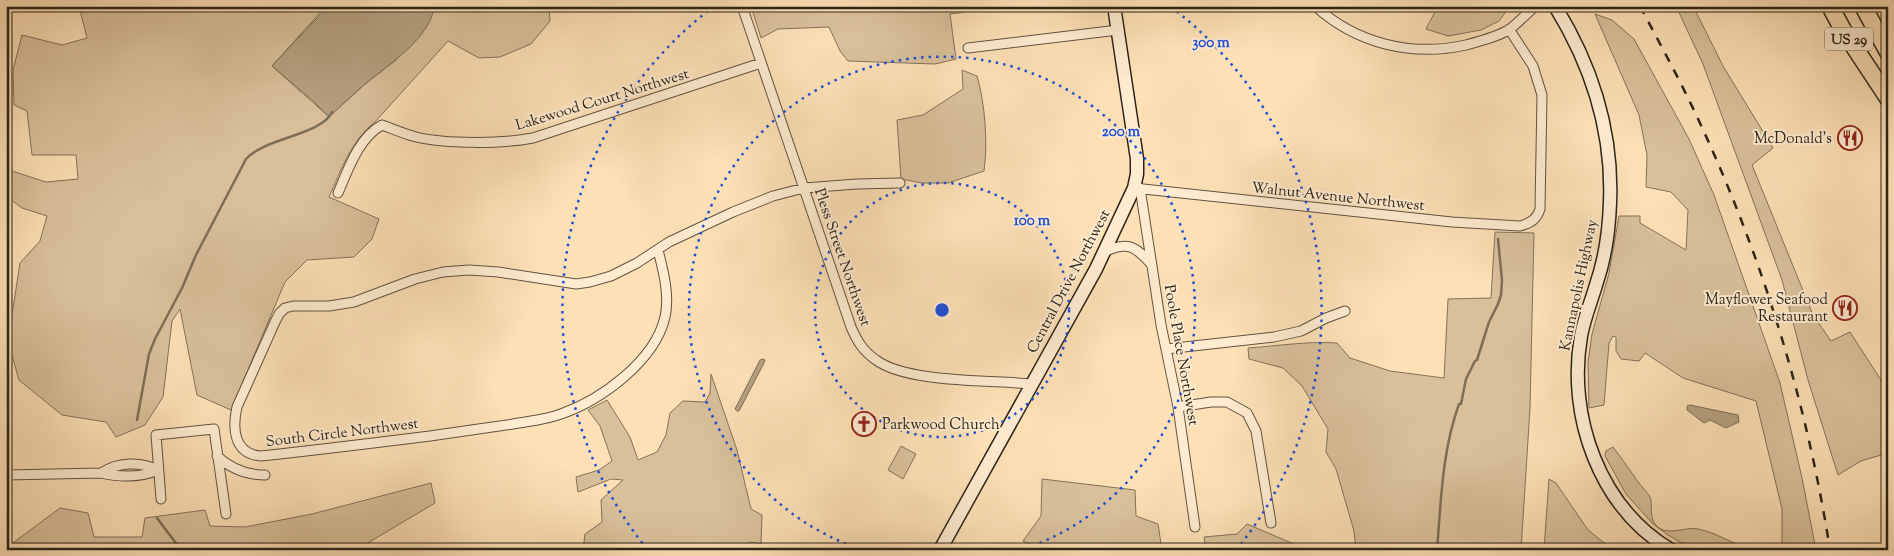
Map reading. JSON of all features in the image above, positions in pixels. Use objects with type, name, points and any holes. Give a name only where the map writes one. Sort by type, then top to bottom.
[{"type":"highway","name":"US 29","points":[[1830,6],[1843,30],[1888,98]]},
{"type":"highway","name":"US 29","points":[[1862,6],[1888,52]]},
{"type":"street","name":"Pless Street Northwest","points":[[742,6],[858,343],[875,360],[897,371],[916,376],[1031,384]]},
{"type":"street","name":"Central Drive Northwest","points":[[940,550],[1104,252],[1137,188],[1138,158],[1114,6]]},
{"type":"street","points":[[1316,6],[1350,30],[1365,38],[1397,48],[1412,49],[1446,48],[1485,40],[1509,29],[1536,6]]},
{"type":"street","name":"Kannapolis Highway","points":[[1555,6],[1579,48],[1590,74],[1603,121],[1610,166],[1610,203],[1606,243],[1597,284],[1582,333],[1579,352],[1578,386],[1583,422],[1594,458],[1611,491],[1636,522],[1671,550]]},
{"type":"street","name":"Walnut Avenue Northwest","points":[[1137,188],[1452,222],[1520,226],[1528,224],[1537,217],[1540,209],[1542,95],[1533,66],[1509,29]]},
{"type":"street","points":[[968,48],[1118,30]]},
{"type":"street","name":"Lakewood Court Northwest","points":[[338,193],[362,146],[373,130],[382,125],[415,136],[435,140],[519,140],[533,138],[761,62]]},
{"type":"street","name":"South Circle Northwest","points":[[658,250],[666,292],[666,315],[661,330],[652,345],[626,374],[606,390],[580,406],[559,415],[540,420],[475,430],[261,456],[247,452],[237,439],[234,422],[237,407],[272,328],[279,314],[285,308],[293,306],[329,306],[354,302],[415,279],[442,272],[469,270],[498,272],[576,284],[590,282],[610,276],[669,242],[733,212],[774,196],[804,188],[900,183]]},
{"type":"street","name":"Poole Place Northwest","points":[[1137,188],[1178,407],[1195,527]]},
{"type":"street","points":[[1104,252],[1115,246],[1129,246],[1137,250],[1152,265]]},
{"type":"street","points":[[1166,349],[1274,337],[1301,332],[1326,318],[1345,311]]},
{"type":"street","points":[[1178,407],[1211,402],[1227,402],[1247,413],[1256,431],[1271,523]]},
{"type":"street","points":[[161,498],[156,435],[214,429],[226,514]]},
{"type":"street","points":[[217,456],[240,471],[251,475],[265,475]]},
{"type":"street","points":[[6,475],[101,473],[112,465],[132,464],[147,464],[158,470]]},
{"type":"shaded area","points":[[79,6],[326,6],[272,66],[330,116],[364,85],[396,60],[434,10],[434,6],[549,6],[550,21],[531,44],[500,57],[479,58],[448,41],[359,138],[342,166],[329,197],[379,219],[372,239],[354,257],[307,260],[285,282],[231,410],[197,395],[180,309],[172,321],[163,397],[145,425],[116,437],[106,422],[62,415],[19,380],[8,341],[20,263],[40,241],[47,216],[22,208],[6,196],[6,169],[46,182],[78,179],[76,155],[32,155],[27,111],[14,105],[13,70],[22,35],[62,45],[87,38]]},
{"type":"shaded area","points":[[328,6],[434,6],[431,18],[417,40],[330,116],[272,66]]},
{"type":"shaded area","points":[[751,6],[983,6],[983,10],[950,14],[956,59],[935,64],[848,61],[840,51],[829,27],[778,29],[761,38]]},
{"type":"shaded area","points":[[1438,6],[1510,6],[1499,21],[1481,30],[1448,36],[1426,29]]},
{"type":"shaded area","points":[[1676,6],[1693,6],[1723,66],[1773,148],[1752,165],[1813,315],[1831,341],[1850,332],[1888,391],[1888,453],[1861,461],[1838,475],[1808,380],[1782,280],[1703,64]]},
{"type":"shaded area","points":[[1595,14],[1612,20],[1634,39],[1689,139],[1714,195],[1780,383],[1816,550],[1772,550],[1782,547],[1782,509],[1756,401],[1683,378],[1645,353],[1639,361],[1621,359],[1616,351],[1616,337],[1613,336],[1609,343],[1604,405],[1589,408],[1588,362],[1592,334],[1609,273],[1619,216],[1640,216],[1640,223],[1686,250],[1688,210],[1671,192],[1646,187],[1647,155],[1639,115]]},
{"type":"shaded area","points":[[962,70],[977,76],[980,87],[986,136],[984,171],[948,183],[922,183],[901,179],[897,120],[923,115],[963,89]]},
{"type":"shaded area","points":[[1495,232],[1534,233],[1530,408],[1521,550],[1356,550],[1354,531],[1336,469],[1326,452],[1328,429],[1302,386],[1283,368],[1249,359],[1248,348],[1304,343],[1337,343],[1350,358],[1390,371],[1444,378],[1448,299],[1491,298]]},
{"type":"shaded area","points":[[760,360],[765,360],[764,363],[739,411],[737,411],[735,409]]},
{"type":"shaded area","points":[[711,374],[737,450],[751,509],[762,515],[761,544],[750,542],[736,550],[583,550],[585,534],[602,522],[601,500],[623,480],[611,479],[578,492],[576,477],[599,470],[612,461],[600,426],[588,410],[607,400],[630,437],[638,460],[657,452],[666,435],[670,413],[683,401],[705,402],[710,393]]},
{"type":"shaded area","points":[[1690,405],[1738,415],[1739,422],[1726,428],[1710,420],[1704,423],[1687,410],[1687,406]]},
{"type":"shaded area","points":[[901,446],[916,454],[903,479],[888,470]]},
{"type":"shaded area","points":[[1613,447],[1650,497],[1652,518],[1659,528],[1670,531],[1698,529],[1744,547],[1760,550],[1694,550],[1668,535],[1653,524],[1626,494],[1605,456],[1606,451]]},
{"type":"shaded area","points":[[1042,479],[1135,490],[1136,516],[1158,524],[1162,550],[1044,550],[1023,541],[1041,516]]},
{"type":"shaded area","points":[[1549,479],[1556,483],[1588,530],[1613,550],[1544,550]]},
{"type":"shaded area","points":[[431,483],[435,503],[356,550],[6,550],[6,544],[10,545],[60,508],[88,513],[94,537],[142,537],[145,518],[205,510],[210,526],[245,527],[312,514]]},
{"type":"shaded area","points":[[1247,524],[1308,550],[1206,550],[1204,537],[1237,534]]},
{"type":"waterway","points":[[137,420],[149,354],[155,339],[246,159],[254,152],[266,146],[317,126],[326,120],[332,112]]},
{"type":"waterway","points":[[1437,550],[1443,476],[1453,422],[1459,404],[1461,404],[1466,379],[1477,360],[1489,322],[1501,295],[1502,280],[1498,239]]},
{"type":"waterway","points":[[157,518],[181,550]]},
{"type":"railway","points":[[1640,6],[1678,77],[1722,172],[1762,277],[1780,331],[1809,440],[1830,550]]},
{"type":"place","name":"McDonald's","points":[[1850,138]]},
{"type":"place","name":"Mayflower Seafood Restaurant","points":[[1845,308]]},
{"type":"place","name":"Parkwood Church","points":[[864,424]]}]
